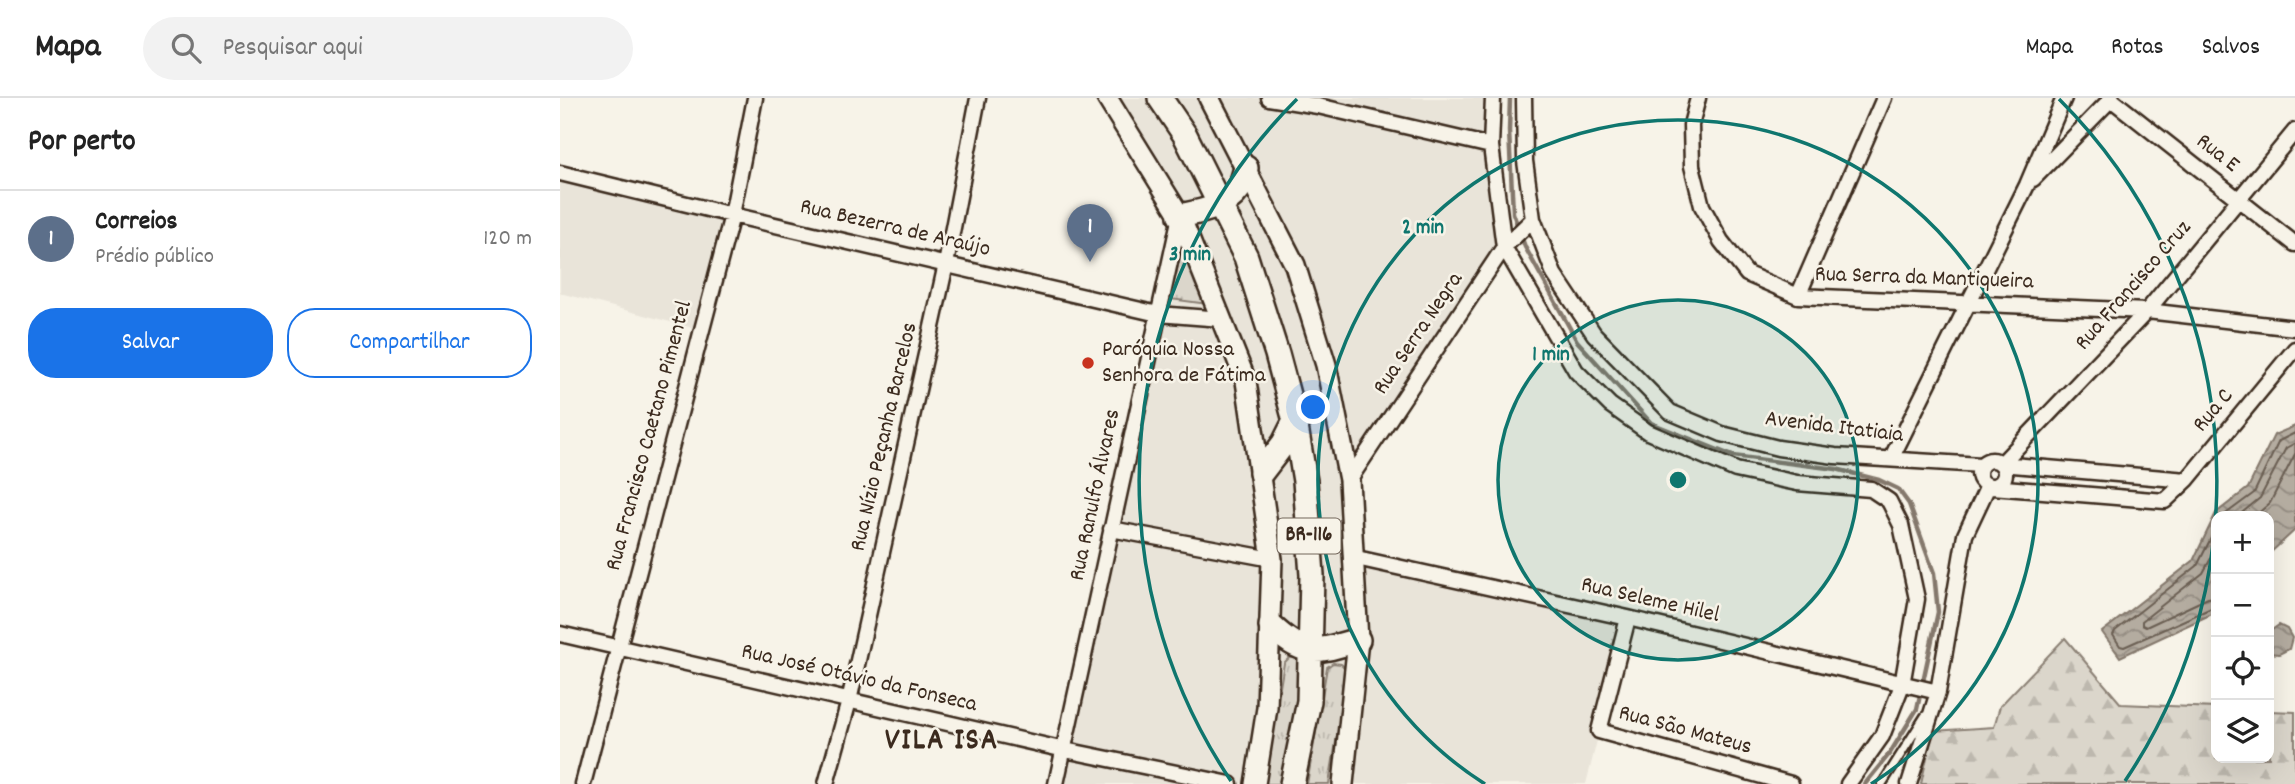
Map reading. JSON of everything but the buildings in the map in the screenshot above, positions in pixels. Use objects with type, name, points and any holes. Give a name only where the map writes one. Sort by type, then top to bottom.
[{"type":"highway","name":"BR-116","points":[[1160,98],[1185,135],[1246,257],[1295,421],[1305,481],[1312,575],[1309,701],[1292,784]]},
{"type":"highway","points":[[1180,216],[1221,204],[1238,190],[1246,168]]},
{"type":"highway","points":[[1261,473],[1284,443],[1295,421]]},
{"type":"highway","points":[[1271,626],[1287,641],[1311,651],[1358,640]]},
{"type":"main road","points":[[1107,98],[1180,216],[1246,381],[1272,559],[1267,708],[1255,784]]},
{"type":"main road","points":[[1209,98],[1295,265],[1326,365],[1349,480],[1358,640],[1343,784]]},
{"type":"street","name":"Rua Francisco Caetano Pimentel","points":[[583,784],[732,215],[755,98]]},
{"type":"street","name":"Rua Nízio Peçanha Barcelos","points":[[826,784],[849,701],[946,264],[978,98]]},
{"type":"street","points":[[1269,98],[1318,102],[1491,146]]},
{"type":"street","points":[[1493,98],[1491,146],[1504,247],[1576,371],[1610,405],[1648,432],[1736,470],[1797,483],[1871,489],[1889,501],[1901,525],[1917,599],[1902,685],[1882,736],[1848,784]]},
{"type":"street","name":"Avenida Itatiaia","points":[[1524,98],[1525,161],[1533,219],[1554,274],[1594,334],[1670,412],[1722,434],[1779,448],[1835,456],[1982,465],[1989,460],[2001,464],[2187,480]]},
{"type":"street","name":"Rua Serra da Mantiqueira","points":[[1699,98],[1691,125],[1692,166],[1702,206],[1721,241],[1747,274],[1798,296],[2147,311],[2295,328]]},
{"type":"street","points":[[1798,296],[1884,98]]},
{"type":"street","points":[[1891,459],[2027,185],[2064,98]]},
{"type":"street","points":[[2027,185],[2111,99]]},
{"type":"street","name":"Rua E","points":[[2111,99],[2295,244]]},
{"type":"street","name":"Rua Francisco Cruz","points":[[2001,464],[2147,311],[2295,131]]},
{"type":"street","name":"Rua Bezerra de Araújo","points":[[560,173],[1158,314],[1222,319]]},
{"type":"street","name":"Rua Ranulfo Álvares","points":[[1056,784],[1180,216]]},
{"type":"street","name":"Rua Serra Negra","points":[[1349,480],[1504,247],[1533,219]]},
{"type":"street","name":"Rua C","points":[[1990,486],[2165,501],[2187,480],[2295,349]]},
{"type":"street","points":[[1909,784],[1938,692],[1965,535],[1990,486],[2003,480],[2005,472],[2001,464]]},
{"type":"street","points":[[1982,465],[1979,477],[1990,486]]},
{"type":"street","points":[[1111,529],[1272,559]]},
{"type":"street","name":"Rua Seleme Hilel","points":[[1352,557],[1628,618],[1938,692]]},
{"type":"street","name":"Rua São Mateus","points":[[1628,618],[1599,731],[1791,784]]},
{"type":"street","name":"Rua José Otávio da Fonseca","points":[[560,634],[1065,750],[1230,784]]},
{"type":"lane","points":[[1882,784],[1915,734],[1938,692]]},
{"type":"shaded area","points":[[1106,98],[1493,98],[1504,247],[1349,480],[1352,557],[1628,618],[1586,784],[1052,784],[1180,216]]},
{"type":"shaded area","points":[[560,173],[731,216],[701,330],[560,293]]},
{"type":"green space","points":[[1181,253],[1191,266],[1208,304],[1170,299]]},
{"type":"green space","points":[[2065,638],[2121,704],[2211,708],[2211,763],[2274,763],[2274,711],[2295,712],[2295,784],[1921,784],[1933,731],[1994,727],[2000,706]]},
{"type":"green space","points":[[1299,657],[1302,663],[1294,736],[1283,784],[1264,784],[1284,663],[1289,658]]},
{"type":"green space","points":[[1333,663],[1341,664],[1346,669],[1346,682],[1329,784],[1307,784],[1327,667]]},
{"type":"water","points":[[2295,426],[2295,530],[2274,549],[2274,511],[2219,511],[2248,488],[2274,435]]},
{"type":"water","points":[[2211,523],[2211,614],[2120,657],[2102,632],[2193,561]]},
{"type":"water","points":[[2279,625],[2287,629],[2292,638],[2289,649],[2279,654],[2274,654],[2274,628]]},
{"type":"waterway","points":[[1510,98],[1513,213],[1525,247],[1577,341],[1651,423],[1733,456],[1836,469],[1879,480],[1898,489],[1909,504],[1934,573],[1938,612],[1917,709],[1890,753],[1865,784]]},
{"type":"place","name":"Correios","points":[[1090,262]]},
{"type":"place","name":"Paróquia Nossa Senhora de Fátima","points":[[1088,363]]},
{"type":"district","name":"VILA ISA","points":[[942,742]]}]
